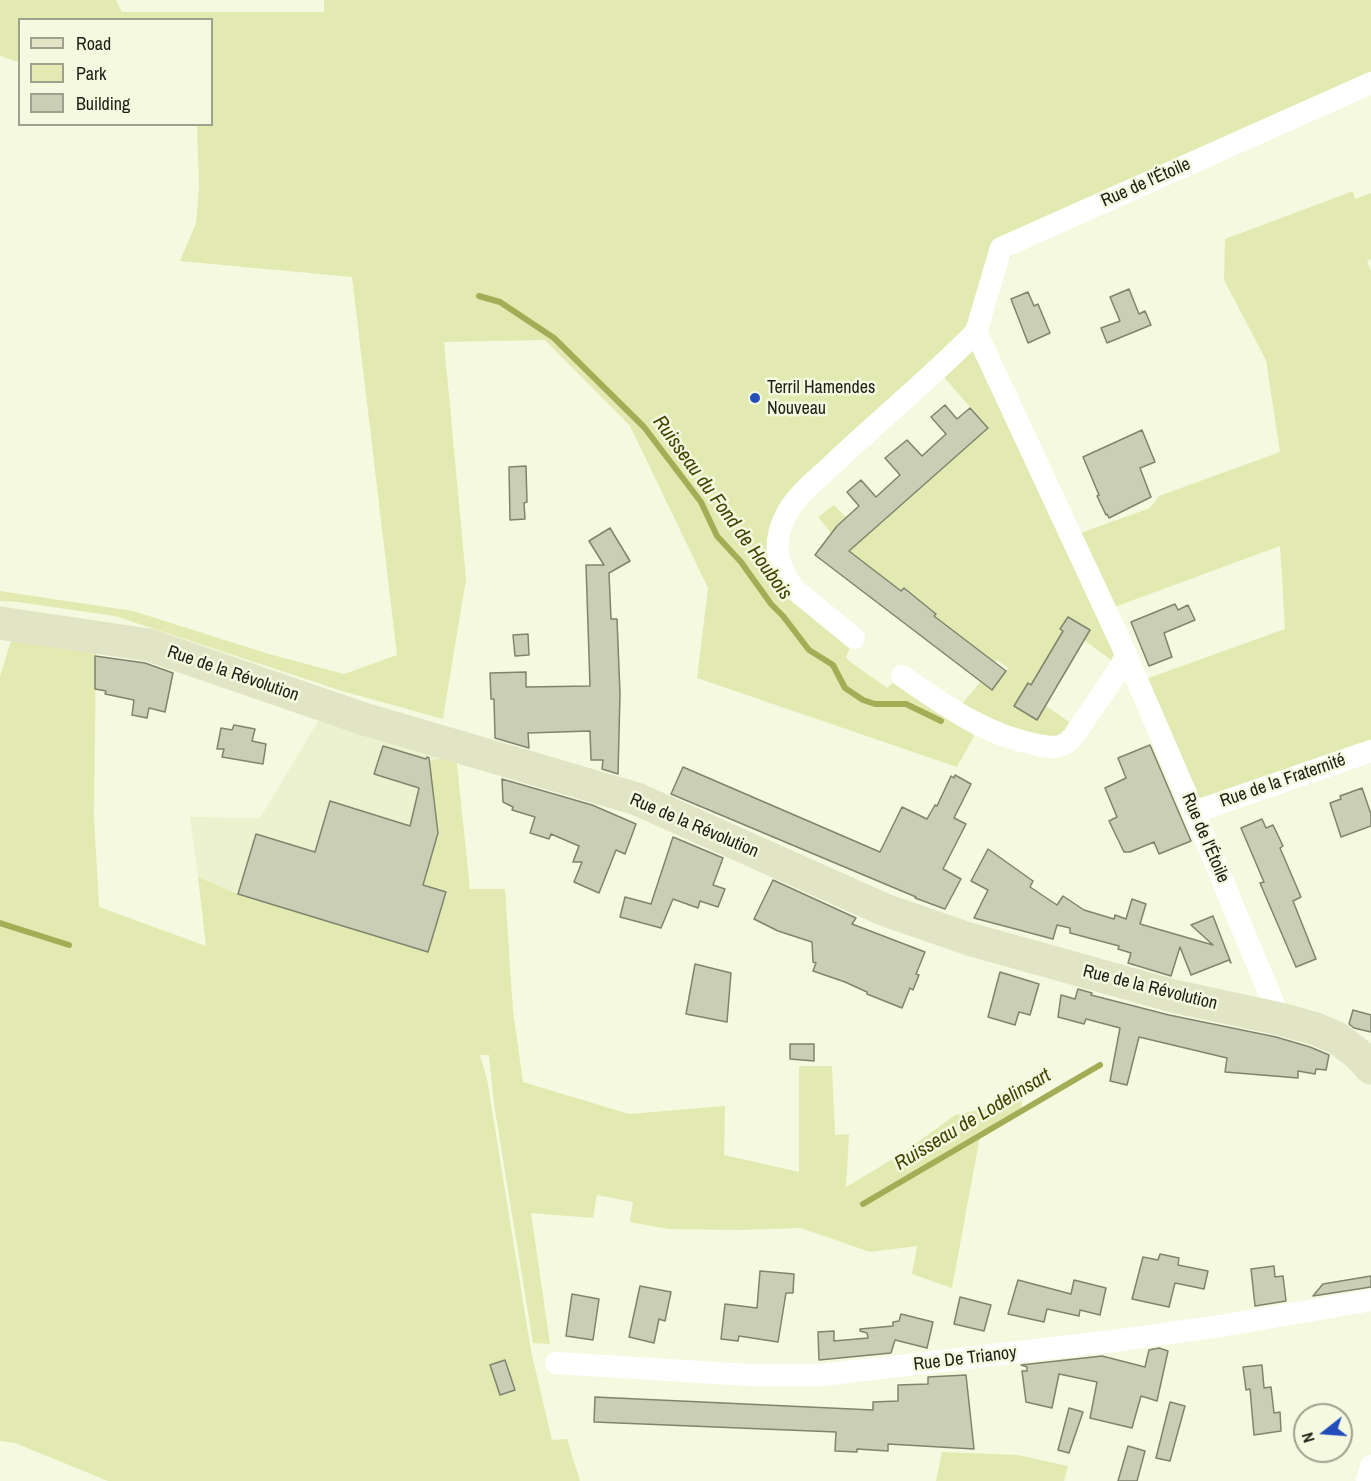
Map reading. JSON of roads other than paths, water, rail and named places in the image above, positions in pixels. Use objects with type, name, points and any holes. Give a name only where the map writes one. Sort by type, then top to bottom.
[{"type":"street","name":"Rue de l'Étoile","points":[[854,638],[789,583],[776,551],[785,517],[796,500],[860,438],[938,370],[976,332],[1001,248],[1371,83]]},
{"type":"street","name":"Rue de l'Étoile","points":[[976,332],[1194,812],[1280,1018]]},
{"type":"street","name":"Rue de la Révolution","points":[[0,622],[149,645],[364,719],[637,799],[885,910],[969,939],[1173,996],[1280,1018],[1337,1038],[1358,1054],[1371,1068]]},
{"type":"street","points":[[902,676],[941,703],[989,730],[1026,743],[1047,747],[1061,746],[1074,737],[1126,659]]},
{"type":"street","name":"Rue de la Fraternité","points":[[1194,812],[1371,751]]},
{"type":"street","name":"Rue De Trianoy","points":[[556,1363],[749,1375],[822,1375],[1121,1340],[1220,1326],[1371,1300]]},
{"type":"street","points":[[1367,1481],[1371,1466]]},
{"type":"waterway","name":"Ruisseau du Fond de Houbois","points":[[479,296],[500,302],[554,338],[644,427],[701,502],[717,536],[741,562],[771,604],[809,650],[833,665],[845,688],[863,700],[875,704],[906,704],[941,721]]},
{"type":"waterway","name":"Ruisseau de Lodelinsart","points":[[0,923],[69,945]]},
{"type":"waterway","name":"Ruisseau de Lodelinsart","points":[[863,1204],[1100,1065]]},
{"type":"place","name":"Terril Hamendes Nouveau","points":[[755,398]]}]
